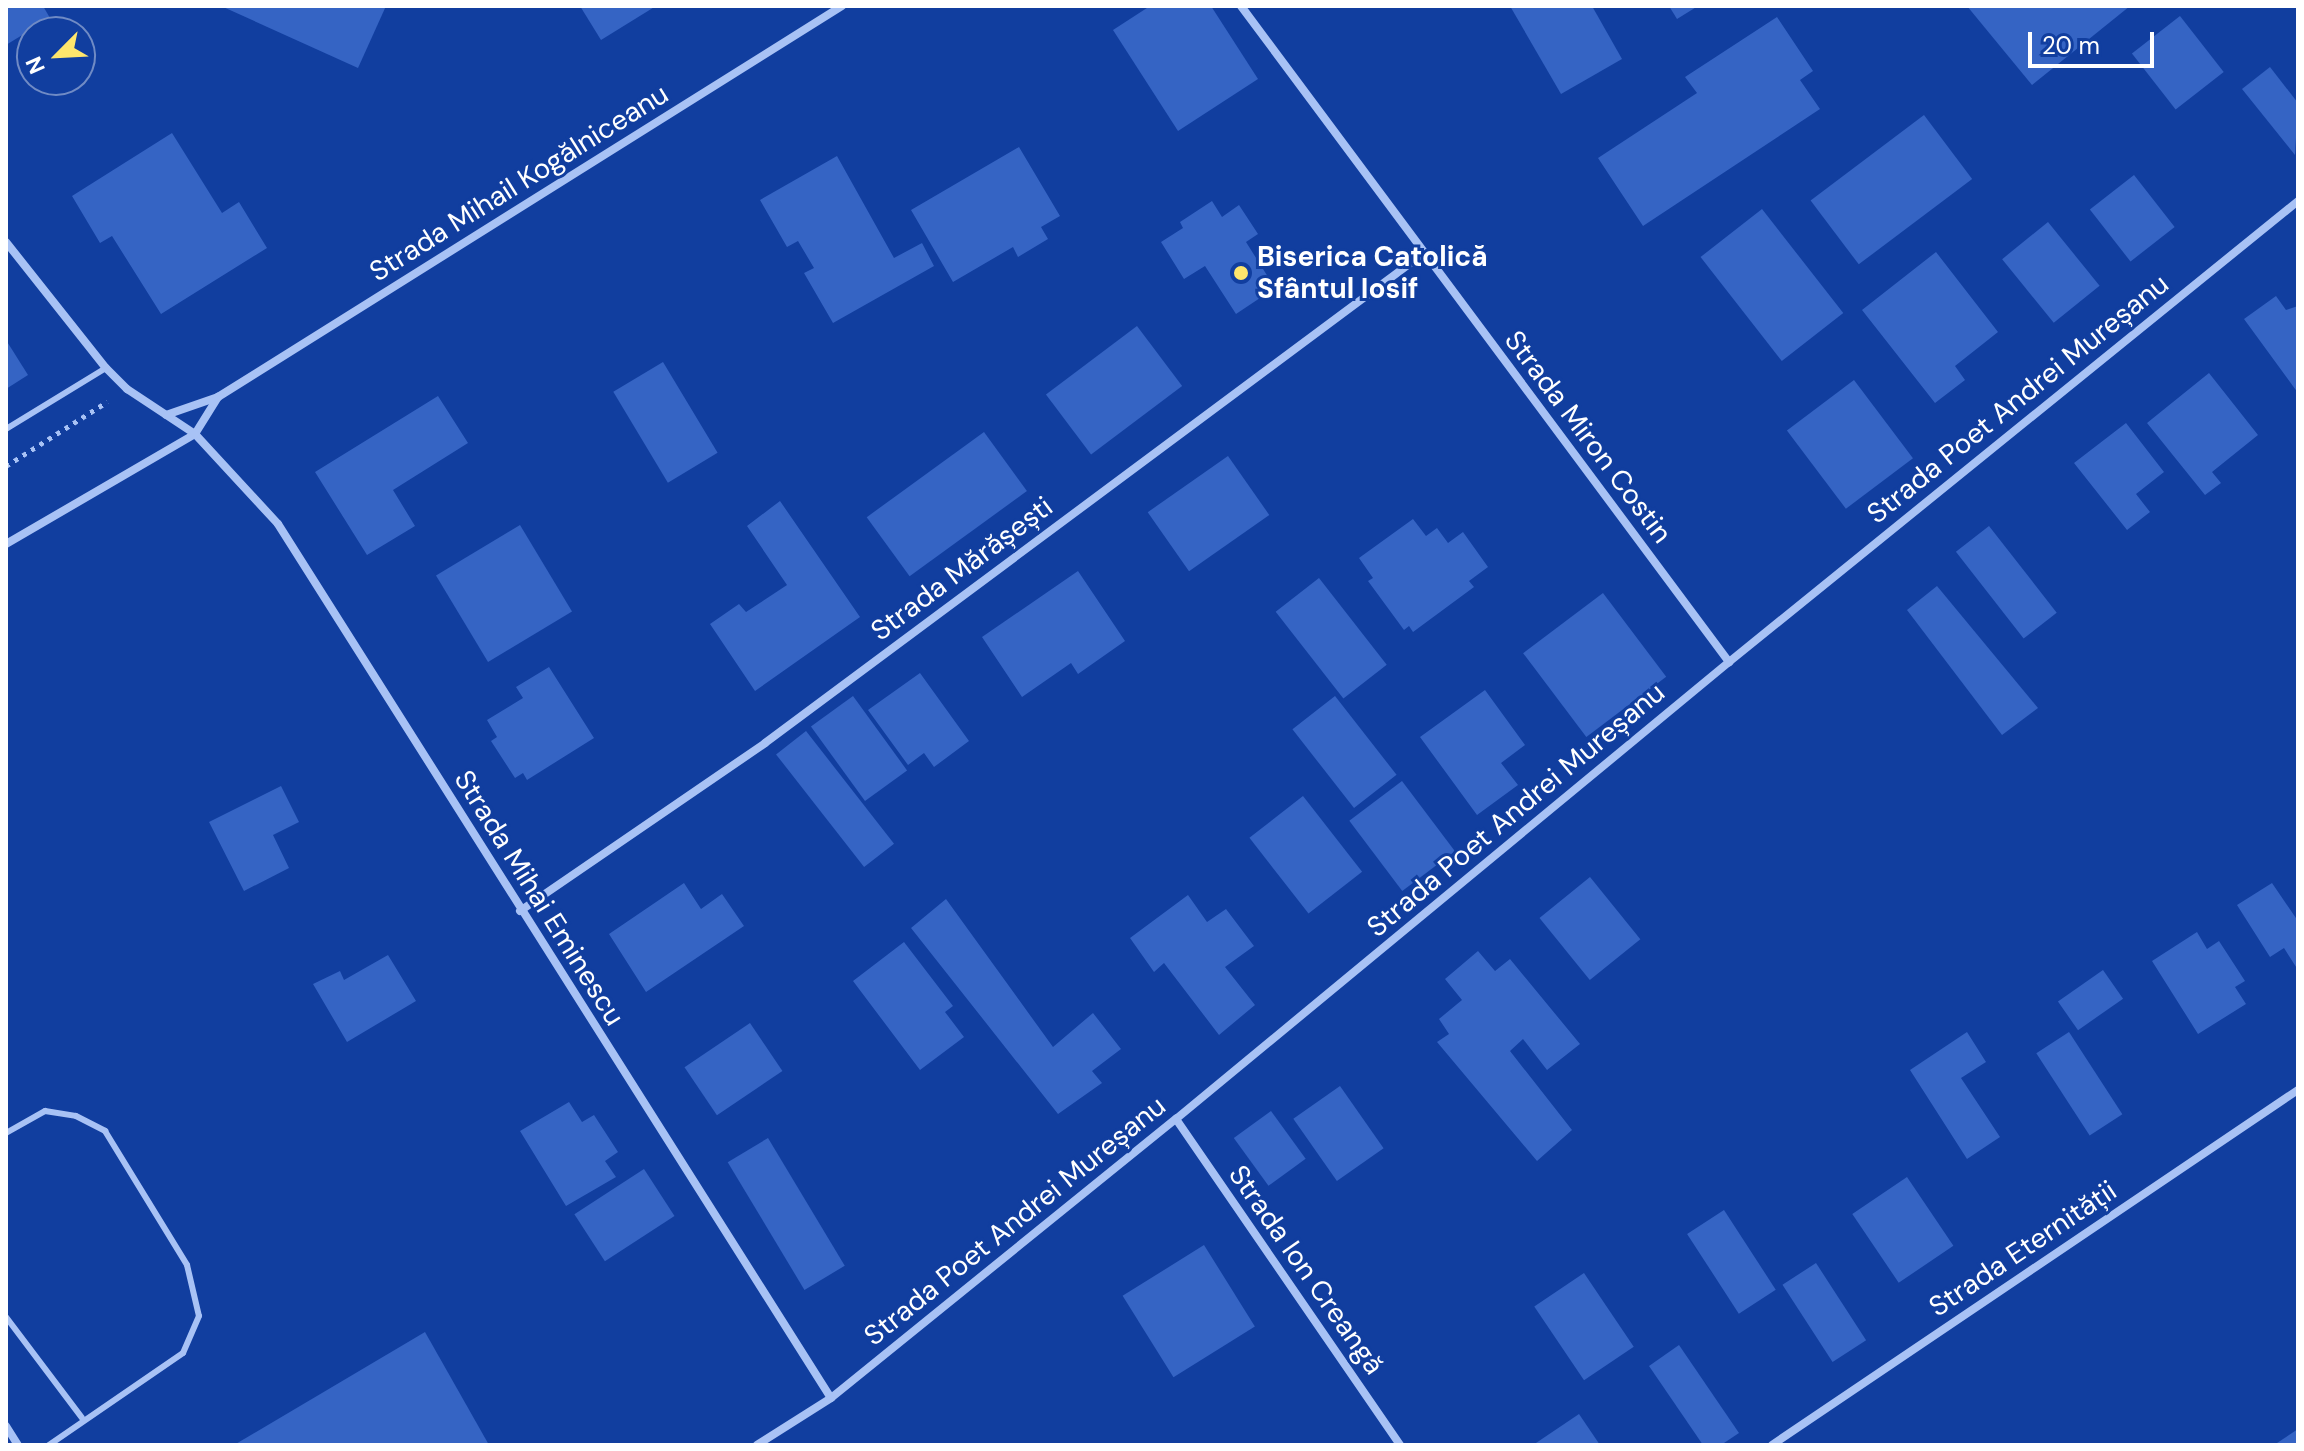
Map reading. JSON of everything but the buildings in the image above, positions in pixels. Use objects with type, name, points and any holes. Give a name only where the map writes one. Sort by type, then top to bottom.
[{"type":"street","name":"Strada Mihail Kogălniceanu","points":[[166,415],[218,397],[842,6]]},
{"type":"street","name":"Strada Miron Costin","points":[[1241,6],[1729,662]]},
{"type":"street","name":"Strada Poet Andrei Mureșanu","points":[[757,1445],[831,1398],[1176,1119],[1729,662],[2298,201]]},
{"type":"street","name":"Strada Mihai Eminescu","points":[[6,242],[106,368],[127,389],[195,434],[278,524],[520,911],[831,1398]]},
{"type":"street","name":"Strada Mărășești","points":[[520,911],[765,743],[1424,253]]},
{"type":"street","name":"Strada Mihail Kogălniceanu","points":[[6,544],[195,434],[218,397]]},
{"type":"street","name":"Strada Eternității","points":[[1772,1445],[2298,1090]]},
{"type":"street","name":"Strada Ion Creangă","points":[[1176,1119],[1400,1445]]},
{"type":"street","points":[[6,1426],[18,1445]]},
{"type":"lane","points":[[6,429],[106,368]]},
{"type":"lane","points":[[6,1133],[45,1111],[76,1116],[105,1131],[187,1265],[199,1316],[183,1353],[82,1418],[49,1445]]},
{"type":"lane","points":[[6,1317],[82,1418]]},
{"type":"path","points":[[6,466],[127,389]]},
{"type":"place","name":"Biserica Catolică Sfântul Iosif","points":[[1241,273]]}]
